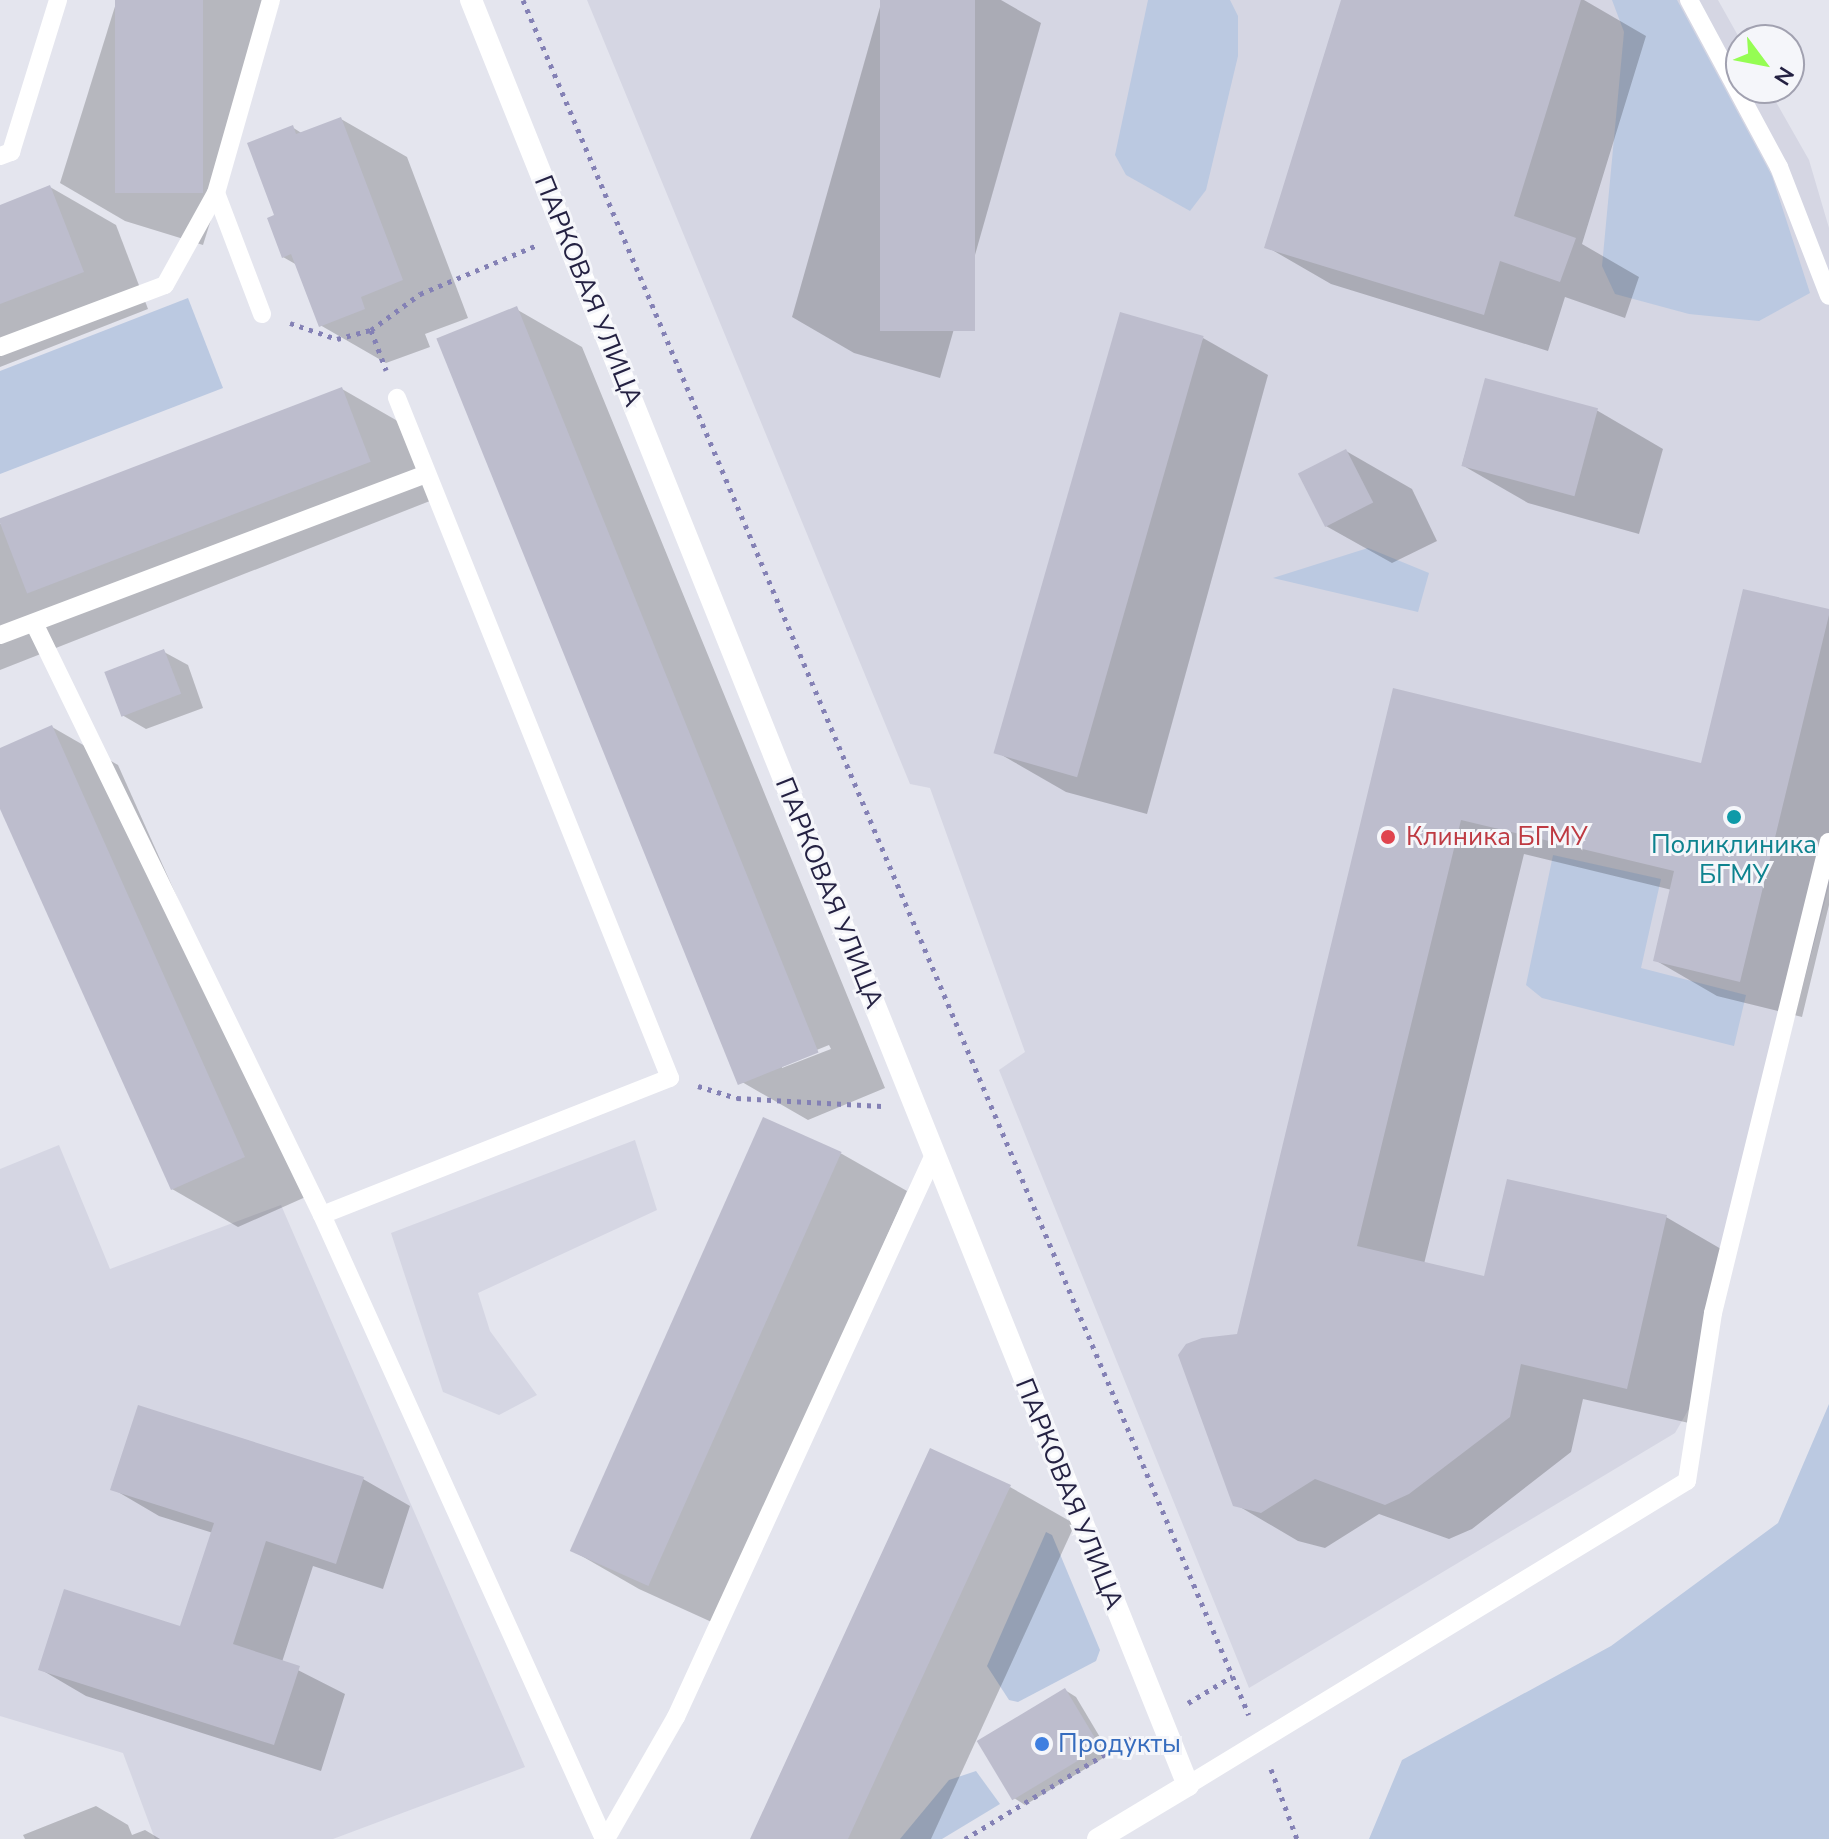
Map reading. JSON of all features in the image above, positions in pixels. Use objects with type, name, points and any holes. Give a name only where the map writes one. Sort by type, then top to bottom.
[{"type":"street","name":"ПАРКОВАЯ УЛИЦА","points":[[471,0],[915,1108],[932,1159],[1188,1785]]},
{"type":"street","points":[[1098,1839],[1188,1785]]},
{"type":"lane","points":[[0,156],[11,152],[58,0]]},
{"type":"lane","points":[[0,347],[165,285],[216,193],[271,0]]},
{"type":"lane","points":[[1689,0],[1779,167],[1829,296]]},
{"type":"lane","points":[[216,193],[262,314]]},
{"type":"lane","points":[[322,1215],[670,1078],[397,398]]},
{"type":"lane","points":[[0,635],[427,474]]},
{"type":"lane","points":[[34,623],[322,1215],[605,1839]]},
{"type":"lane","points":[[1188,1785],[1687,1481],[1713,1313],[1829,842]]},
{"type":"lane","points":[[605,1839],[676,1717],[932,1159]]},
{"type":"path","points":[[523,0],[1233,1676],[1297,1839]]},
{"type":"path","points":[[262,314],[337,339],[371,330],[420,294],[565,234]]},
{"type":"path","points":[[371,330],[397,398]]},
{"type":"path","points":[[670,1078],[737,1098],[915,1108]]},
{"type":"path","points":[[965,1839],[1233,1676]]},
{"type":"shaded area","name":"Клиника БГМУ","points":[[587,0],[1718,0],[1731,24],[1725,24],[1725,104],[1777,104],[1809,160],[1829,228],[1829,886],[1694,1400],[1675,1433],[1249,1688],[999,1070],[1025,1052],[930,788],[910,784]]},
{"type":"shaded area","points":[[1148,0],[1230,0],[1238,16],[1238,56],[1206,190],[1190,211],[1126,175],[1115,155]]},
{"type":"shaded area","points":[[1612,0],[1677,0],[1725,89],[1725,104],[1733,104],[1772,176],[1810,293],[1759,321],[1689,314],[1615,294],[1602,266],[1624,32]]},
{"type":"shaded area","points":[[188,298],[223,388],[0,474],[0,371]]},
{"type":"shaded area","points":[[1368,548],[1429,573],[1418,612],[1273,578]]},
{"type":"shaded area","points":[[1553,855],[1661,879],[1641,968],[1746,995],[1734,1046],[1542,998],[1526,985]]},
{"type":"shaded area","points":[[635,1140],[657,1210],[478,1293],[490,1331],[537,1395],[499,1415],[443,1392],[391,1233]]},
{"type":"shaded area","points":[[59,1145],[110,1269],[281,1205],[525,1767],[333,1839],[155,1839],[123,1753],[0,1716],[0,1169]]},
{"type":"shaded area","points":[[1829,1404],[1829,1839],[1369,1839],[1402,1760],[1611,1646],[1778,1523]]},
{"type":"shaded area","points":[[1046,1532],[1052,1535],[1100,1650],[1096,1661],[1018,1702],[1009,1700],[987,1666]]},
{"type":"shaded area","points":[[976,1771],[1000,1804],[942,1839],[900,1839],[949,1780]]},
{"type":"building","points":[[115,0],[203,0],[203,193],[115,193]]},
{"type":"building","points":[[880,0],[975,0],[975,331],[880,331]]},
{"type":"building","points":[[1341,0],[1581,0],[1514,216],[1576,238],[1560,282],[1500,261],[1484,315],[1264,248]]},
{"type":"building","points":[[341,117],[403,280],[361,297],[365,309],[319,327],[291,254],[282,258],[267,218],[274,215],[247,143],[293,125],[296,134]]},
{"type":"building","points":[[50,185],[84,272],[0,304],[0,205]]},
{"type":"building","points":[[517,306],[819,1052],[738,1085],[436,339]]},
{"type":"building","points":[[1120,312],[1204,336],[1077,777],[993,753]]},
{"type":"building","points":[[1485,378],[1598,408],[1574,496],[1461,466]]},
{"type":"building","points":[[342,387],[371,462],[27,594],[0,518]]},
{"type":"building","points":[[1346,449],[1373,502],[1325,527],[1298,474]]},
{"type":"building","points":[[1743,589],[1829,609],[1829,615],[1740,982],[1653,961],[1674,871],[1461,820],[1357,1246],[1484,1276],[1507,1179],[1667,1215],[1627,1389],[1521,1364],[1510,1417],[1409,1494],[1385,1505],[1315,1479],[1261,1513],[1233,1506],[1178,1355],[1186,1344],[1202,1338],[1237,1334],[1393,688],[1701,763]]},
{"type":"building","points":[[164,649],[181,694],[121,717],[104,672]]},
{"type":"building","points":[[52,725],[245,1157],[171,1190],[0,809],[0,748]]},
{"type":"building","points":[[763,1117],[842,1152],[648,1586],[570,1551]]},
{"type":"building","points":[[138,1405],[364,1477],[336,1564],[266,1541],[233,1644],[300,1666],[274,1745],[38,1670],[64,1589],[180,1626],[214,1523],[110,1490]]},
{"type":"building","points":[[930,1448],[1011,1485],[848,1839],[750,1839]]},
{"type":"building","points":[[1065,1688],[1101,1747],[1012,1800],[977,1741]]},
{"type":"place","name":"Поликлиника БГМУ","points":[[1734,817]]},
{"type":"place","name":"Клиника БГМУ","points":[[1388,837]]},
{"type":"place","name":"Продукты","points":[[1042,1744]]}]
